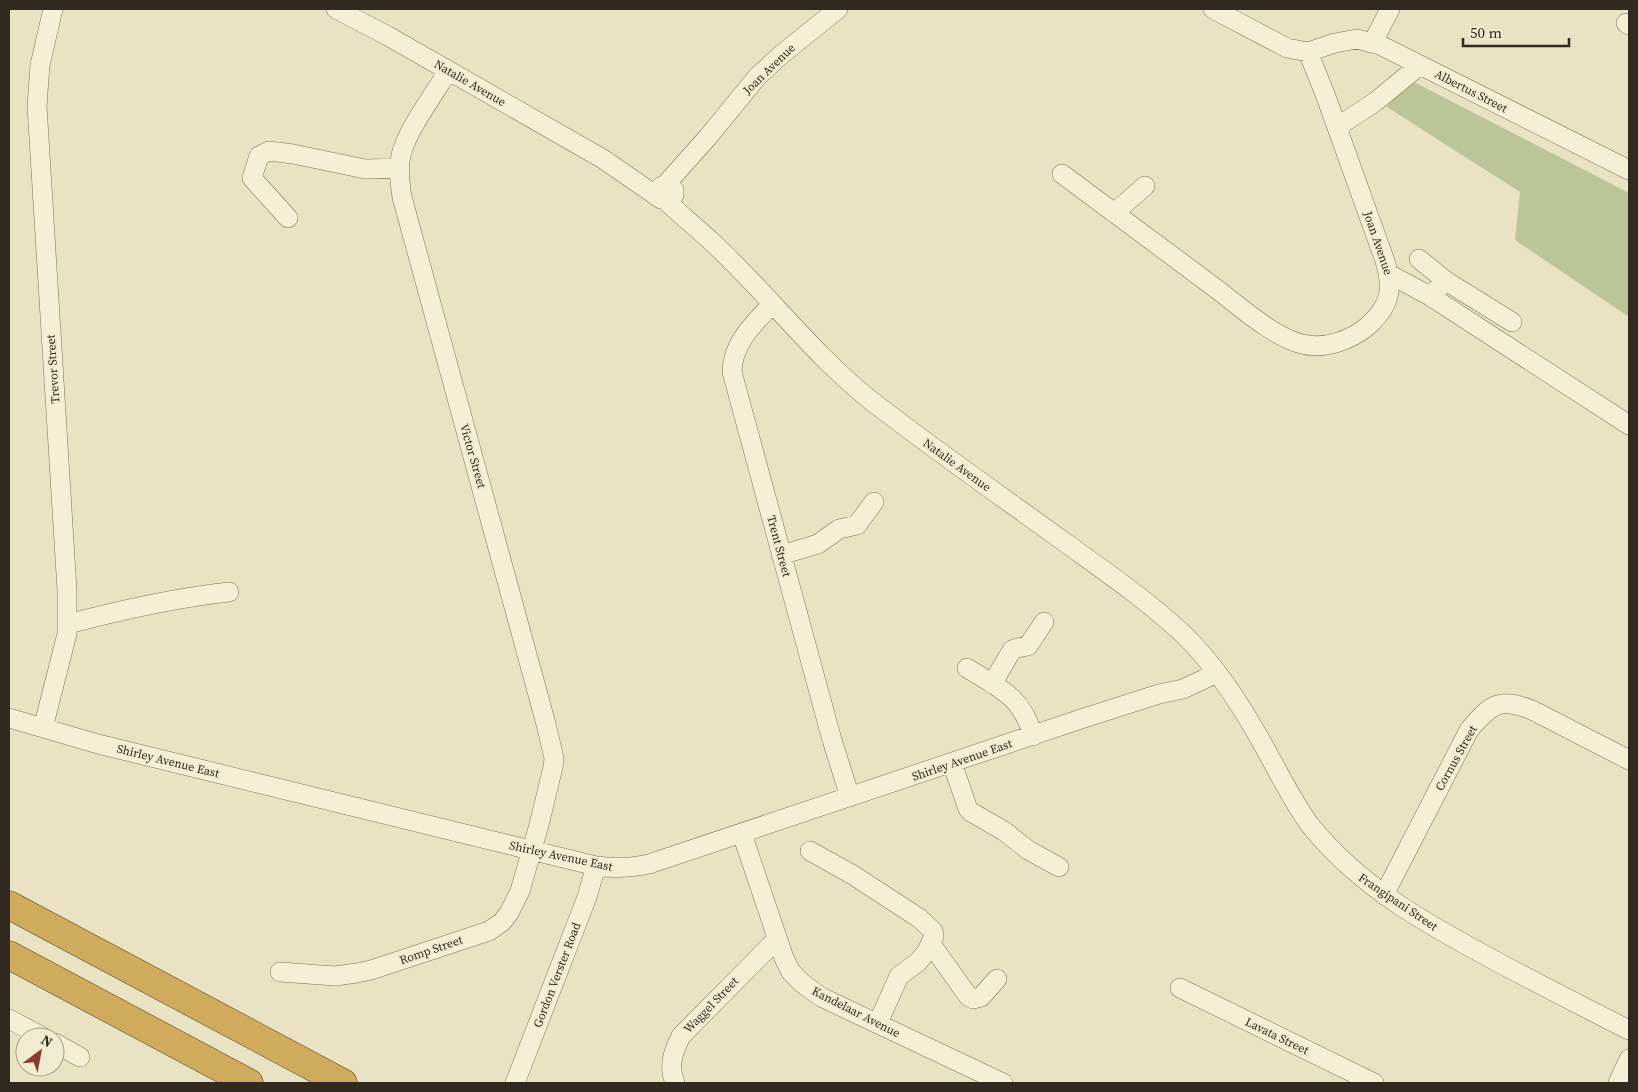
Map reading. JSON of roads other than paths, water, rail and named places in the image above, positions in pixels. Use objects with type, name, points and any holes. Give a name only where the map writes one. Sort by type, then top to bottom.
[{"type":"highway","points":[[14,907],[343,1083]]},
{"type":"highway","points":[[9,955],[249,1083]]},
{"type":"street","name":"Trevor Street","points":[[43,728],[64,649],[68,624],[37,106],[40,65],[53,9]]},
{"type":"street","name":"Natalie Avenue","points":[[336,9],[388,36],[603,159],[667,191],[772,304],[856,388],[924,441],[1116,579],[1180,632],[1201,652],[1217,673]]},
{"type":"street","name":"Joan Avenue","points":[[667,191],[762,71],[838,9]]},
{"type":"street","points":[[1213,9],[1288,48],[1308,52]]},
{"type":"street","points":[[1373,42],[1390,9]]},
{"type":"street","name":"Albertus Street","points":[[1308,52],[1350,39],[1373,42],[1629,170]]},
{"type":"street","name":"Joan Avenue","points":[[1062,174],[1274,331],[1288,339],[1304,345],[1314,346],[1330,344],[1353,336],[1366,328],[1380,314],[1390,291],[1389,274],[1337,127],[1308,52]]},
{"type":"street","points":[[1337,127],[1375,102],[1420,65]]},
{"type":"street","name":"Victor Street","points":[[448,71],[408,138],[401,156],[402,197],[554,762],[532,851]]},
{"type":"street","points":[[288,218],[252,178],[259,156],[269,150],[365,169],[400,168]]},
{"type":"street","points":[[1114,213],[1146,186]]},
{"type":"street","points":[[1419,259],[1446,281],[1512,322]]},
{"type":"street","points":[[1389,274],[1430,296],[1629,425]]},
{"type":"street","points":[[1430,296],[1446,281]]},
{"type":"street","name":"Trent Street","points":[[772,304],[742,337],[733,359],[732,372],[829,732],[850,797]]},
{"type":"street","points":[[781,555],[818,544],[839,529],[857,525],[874,502]]},
{"type":"street","points":[[68,624],[157,602],[229,592]]},
{"type":"street","points":[[992,684],[1012,650],[1028,646],[1044,622]]},
{"type":"street","points":[[967,668],[1015,700],[1027,718],[1033,736]]},
{"type":"street","name":"Shirley Avenue East","points":[[9,718],[175,764],[532,851],[596,866],[630,869],[742,834],[1159,694],[1183,689],[1217,673]]},
{"type":"street","name":"Frangipani Street","points":[[1217,673],[1239,702],[1285,785],[1309,822],[1343,861],[1384,895],[1417,918],[1470,948],[1629,1030]]},
{"type":"street","name":"Cornus Street","points":[[1384,895],[1469,730],[1485,711],[1494,705],[1505,703],[1518,704],[1629,760]]},
{"type":"street","points":[[952,763],[968,809],[971,812],[1004,831],[1028,850],[1060,867]]},
{"type":"street","name":"Kandelaar Avenue","points":[[742,834],[776,940],[787,965],[802,984],[821,997],[1003,1083]]},
{"type":"street","name":"Romp Street","points":[[280,972],[335,976],[357,973],[489,930],[502,922],[509,913],[520,891],[532,851]]},
{"type":"street","points":[[810,851],[853,875],[919,918],[933,932],[934,936],[931,944],[918,962],[900,976],[878,1023]]},
{"type":"street","name":"Gordon Verster Road","points":[[515,1083],[587,897],[596,866]]},
{"type":"street","name":"Waggel Street","points":[[675,1083],[671,1065],[675,1048],[681,1036],[776,940]]},
{"type":"street","points":[[931,944],[962,988],[973,999],[981,997],[997,979]]},
{"type":"street","name":"Lavata Street","points":[[1180,988],[1374,1083]]},
{"type":"street","points":[[9,1019],[24,1027]]},
{"type":"street","points":[[65,1048],[80,1056]]},
{"type":"street","points":[[1618,1083],[1629,1059]]}]
